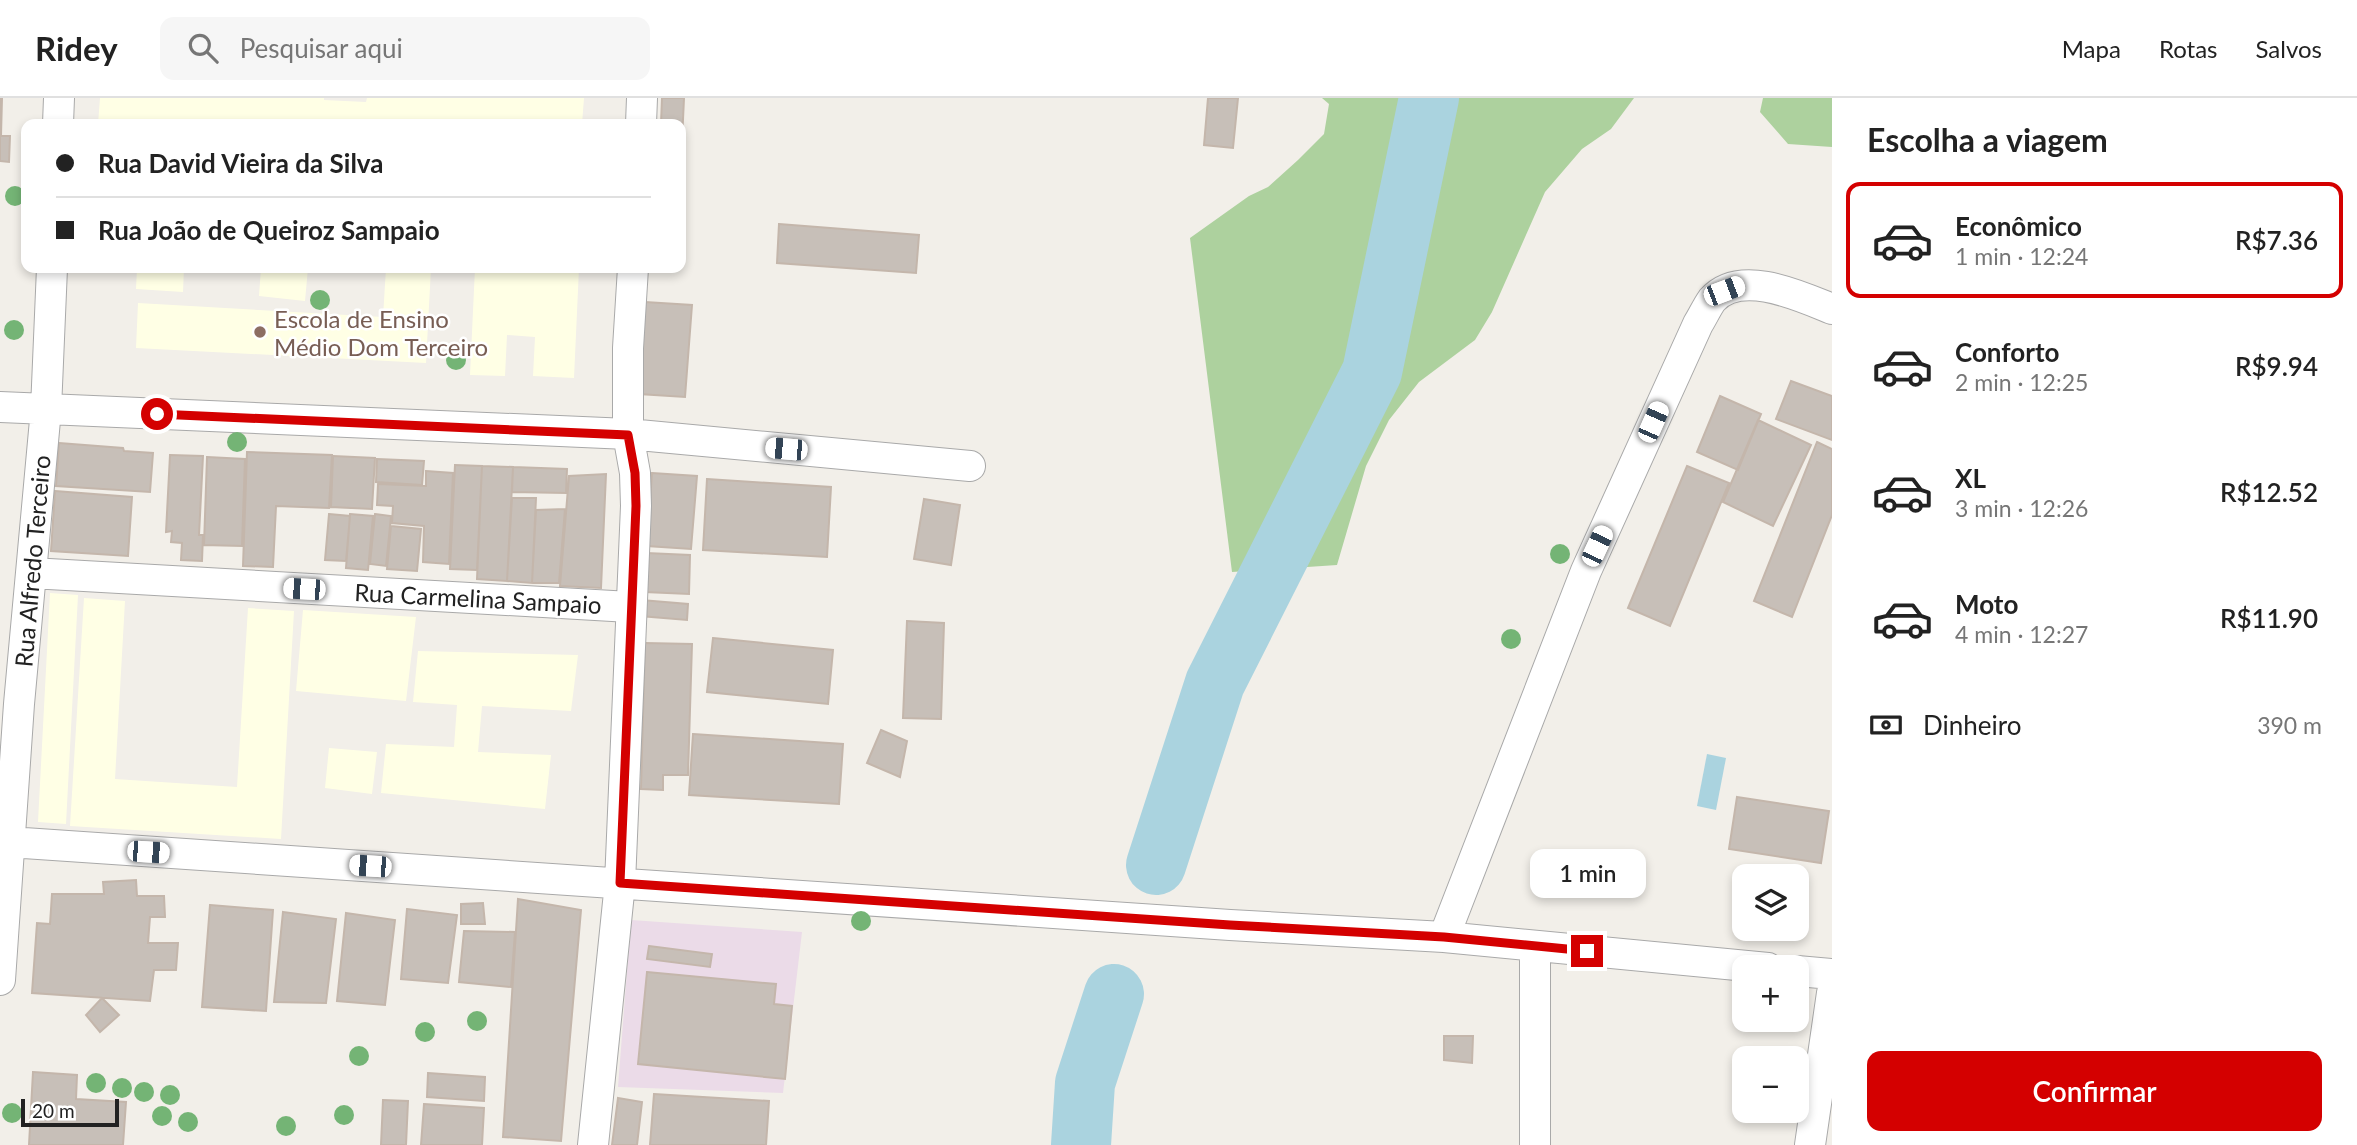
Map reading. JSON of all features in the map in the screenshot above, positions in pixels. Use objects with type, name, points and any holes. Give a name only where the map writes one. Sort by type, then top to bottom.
[{"type":"street","points":[[58,119],[59,98]]},
{"type":"street","points":[[640,119],[642,98]]},
{"type":"street","name":"Rua Alfredo Terceiro","points":[[0,980],[9,842],[10,703],[31,573],[46,408],[52,273]]},
{"type":"street","points":[[593,1145],[620,883],[636,484],[628,435],[628,348],[633,273]]},
{"type":"street","points":[[1444,937],[1586,571],[1698,324],[1713,299],[1731,288],[1751,284],[1766,286],[1832,309]]},
{"type":"street","points":[[0,407],[628,435],[970,466]]},
{"type":"street","name":"Rua Carmelina Sampaio","points":[[31,573],[630,607]]},
{"type":"street","points":[[9,842],[1230,925],[1444,937],[1732,965]]},
{"type":"street","points":[[1535,946],[1535,1145]]},
{"type":"street","points":[[1809,972],[1832,974]]},
{"type":"street","points":[[1810,1145],[1832,993]]},
{"type":"shaded area","points":[[100,98],[324,98],[366,102],[367,98],[584,98],[582,119],[98,119]]},
{"type":"shaded area","points":[[137,273],[184,273],[183,292],[136,289]]},
{"type":"shaded area","name":"Escola de Ensino Médio Dom Terceiro","points":[[261,273],[308,273],[305,301],[259,296]]},
{"type":"shaded area","name":"Escola de Ensino Médio Dom Terceiro","points":[[386,273],[431,273],[426,363],[136,348],[138,303],[383,317]]},
{"type":"shaded area","name":"Escola de Ensino Médio Dom Terceiro","points":[[475,273],[579,273],[574,378],[533,376],[535,337],[507,335],[505,376],[470,375]]},
{"type":"shaded area","points":[[50,593],[78,595],[66,824],[38,822]]},
{"type":"shaded area","points":[[84,598],[125,601],[115,779],[237,787],[248,608],[294,611],[281,839],[70,826]]},
{"type":"shaded area","points":[[303,610],[416,617],[406,701],[296,691]]},
{"type":"shaded area","points":[[418,651],[578,655],[571,711],[482,706],[478,752],[551,755],[545,809],[381,793],[386,744],[454,747],[457,705],[413,702]]},
{"type":"shaded area","points":[[329,748],[377,752],[372,794],[325,788]]},
{"type":"shaded area","points":[[631,920],[802,932],[783,1093],[618,1087]]},
{"type":"green space","points":[[1322,98],[1634,98],[1611,129],[1582,149],[1545,192],[1492,312],[1475,340],[1419,382],[1389,420],[1366,466],[1337,565],[1232,572],[1190,238],[1249,196],[1268,187],[1324,134],[1329,104]]},
{"type":"green space","points":[[1763,98],[1832,98],[1832,147],[1788,144],[1760,112]]},
{"type":"water","points":[[1707,754],[1726,758],[1716,810],[1697,806]]},
{"type":"building","points":[[0,98],[1,136],[10,136],[9,162],[0,161]]},
{"type":"building","points":[[662,98],[684,98],[683,119],[661,119]]},
{"type":"building","points":[[1208,98],[1238,98],[1233,148],[1204,145]]},
{"type":"building","points":[[779,224],[919,235],[916,273],[777,263]]},
{"type":"building","points":[[645,302],[692,305],[685,397],[639,394]]},
{"type":"building","points":[[1791,381],[1832,396],[1832,440],[1776,419]]},
{"type":"building","points":[[1720,396],[1761,414],[1738,470],[1697,452]]},
{"type":"building","points":[[1758,420],[1811,445],[1773,526],[1723,502]]},
{"type":"building","points":[[1817,442],[1832,449],[1832,515],[1792,617],[1754,601]]},
{"type":"building","points":[[59,443],[153,453],[150,492],[56,486]]},
{"type":"building","points":[[247,452],[332,455],[329,508],[276,506],[273,567],[243,566]]},
{"type":"building","points":[[170,455],[203,456],[199,535],[203,535],[202,561],[181,560],[182,543],[171,542],[172,531],[166,532]]},
{"type":"building","points":[[333,456],[375,458],[372,509],[331,507]]},
{"type":"building","points":[[207,457],[245,459],[242,546],[204,545]]},
{"type":"building","points":[[377,459],[424,461],[422,485],[376,482]]},
{"type":"building","points":[[455,465],[482,466],[477,570],[450,569]]},
{"type":"building","points":[[482,466],[513,467],[507,581],[477,579]]},
{"type":"building","points":[[1687,466],[1729,483],[1670,626],[1628,608]]},
{"type":"building","points":[[513,467],[567,469],[566,493],[512,492]]},
{"type":"building","points":[[426,471],[453,473],[449,564],[423,562],[424,526],[392,523],[393,506],[377,505],[378,484],[426,486]]},
{"type":"building","points":[[652,473],[697,476],[691,549],[647,546]]},
{"type":"building","points":[[606,474],[601,588],[560,586],[569,476]]},
{"type":"building","points":[[707,479],[831,487],[827,557],[703,550]]},
{"type":"building","points":[[55,491],[132,497],[128,556],[51,551]]},
{"type":"building","points":[[512,498],[536,498],[532,583],[507,581]]},
{"type":"building","points":[[924,499],[960,505],[951,565],[914,559]]},
{"type":"building","points":[[565,509],[559,583],[532,583],[536,510]]},
{"type":"building","points":[[329,514],[350,516],[346,561],[325,560]]},
{"type":"building","points":[[350,514],[373,516],[368,570],[346,568]]},
{"type":"building","points":[[375,514],[391,516],[386,566],[370,564]]},
{"type":"building","points":[[391,526],[421,529],[417,571],[387,569]]},
{"type":"building","points":[[646,553],[690,555],[689,594],[645,592]]},
{"type":"building","points":[[641,600],[688,604],[687,620],[640,616]]},
{"type":"building","points":[[907,621],[944,623],[941,719],[903,718]]},
{"type":"building","points":[[713,638],[833,650],[828,704],[707,692]]},
{"type":"building","points":[[645,643],[692,644],[688,775],[663,775],[663,790],[641,789]]},
{"type":"building","points":[[881,730],[907,741],[900,777],[867,763]]},
{"type":"building","points":[[693,734],[843,744],[839,804],[689,795]]},
{"type":"building","points":[[1737,797],[1829,811],[1821,863],[1729,849]]},
{"type":"building","points":[[136,880],[137,896],[164,896],[165,917],[150,917],[148,943],[178,943],[176,970],[154,970],[150,1001],[32,993],[37,923],[50,924],[52,894],[104,894],[103,882]]},
{"type":"building","points":[[518,899],[581,910],[561,1141],[503,1137]]},
{"type":"building","points":[[483,903],[485,924],[461,924],[461,904]]},
{"type":"building","points":[[210,905],[273,910],[266,1011],[202,1007]]},
{"type":"building","points":[[407,909],[457,915],[448,983],[401,979]]},
{"type":"building","points":[[283,912],[336,919],[326,1003],[274,1002]]},
{"type":"building","points":[[346,913],[395,920],[385,1005],[337,1001]]},
{"type":"building","points":[[464,931],[515,932],[511,987],[459,982]]},
{"type":"building","points":[[649,946],[712,954],[710,967],[647,959]]},
{"type":"building","points":[[647,972],[776,984],[774,1004],[792,1006],[785,1079],[638,1064]]},
{"type":"building","points":[[102,998],[119,1015],[100,1032],[86,1015]]},
{"type":"building","points":[[1444,1036],[1473,1036],[1472,1063],[1444,1060]]},
{"type":"building","points":[[33,1072],[77,1075],[76,1099],[126,1102],[123,1145],[29,1145]]},
{"type":"building","points":[[428,1073],[485,1077],[484,1101],[427,1097]]},
{"type":"building","points":[[654,1094],[769,1101],[766,1145],[650,1145]]},
{"type":"building","points":[[618,1098],[642,1102],[637,1145],[612,1145]]},
{"type":"building","points":[[383,1100],[408,1101],[406,1145],[381,1145]]},
{"type":"building","points":[[424,1104],[484,1108],[482,1145],[421,1145]]},
{"type":"waterway","points":[[1156,865],[1215,683],[1372,372],[1429,98]]},
{"type":"waterway","points":[[1081,1145],[1085,1083],[1114,994]]},
{"type":"place","name":"Escola de Ensino Médio Dom Terceiro","points":[[260,332]]},
{"type":"route","points":[[157,414],[628,435],[635,473],[636,506],[620,883],[1444,937],[1587,951]]}]
